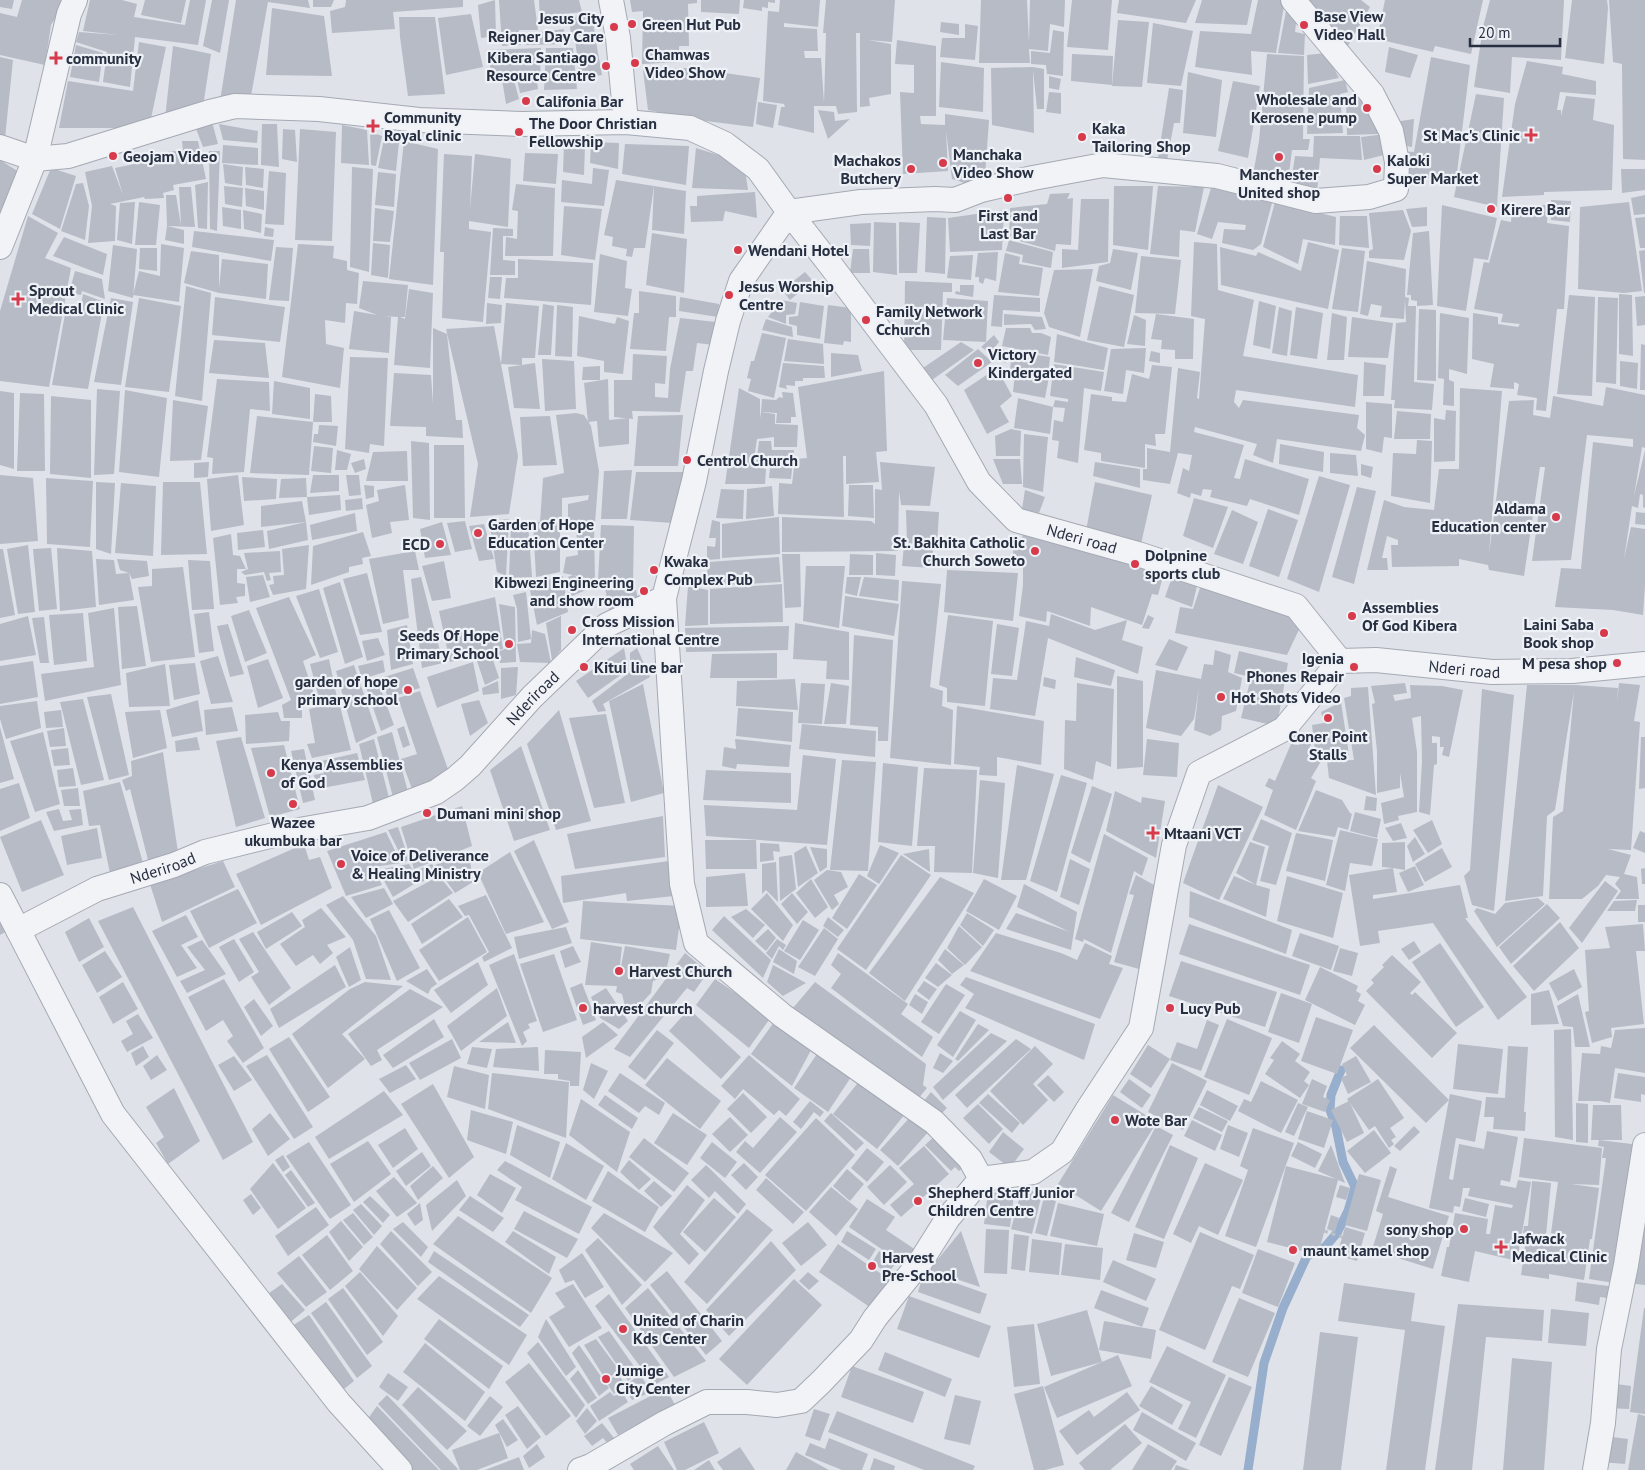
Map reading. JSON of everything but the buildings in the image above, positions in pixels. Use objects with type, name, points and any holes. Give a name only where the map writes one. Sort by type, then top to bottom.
[{"type":"street","points":[[0,246],[35,159],[69,14],[75,0]]},
{"type":"street","points":[[611,0],[618,38],[626,122]]},
{"type":"street","points":[[981,1179],[970,1160],[934,1122],[783,1016],[696,943],[682,884],[664,598],[694,481],[724,337],[741,281],[788,212],[860,202],[955,200],[981,190],[1103,165],[1217,176],[1316,201],[1369,197],[1396,189],[1397,162],[1392,131],[1372,94],[1293,0]]},
{"type":"street","name":"Nderi road","points":[[35,159],[68,156],[235,106],[318,109],[419,120],[521,124],[626,122],[690,128],[725,144],[758,170],[936,405],[979,482],[1016,520],[1138,554],[1296,606],[1340,662],[1376,660],[1492,672],[1572,671],[1645,664]]},
{"type":"street","points":[[0,147],[35,159]]},
{"type":"street","name":"Nderiroad","points":[[18,930],[97,889],[174,865],[204,852],[282,833],[368,818],[436,792],[470,766],[532,697],[607,625],[664,598]]},
{"type":"street","points":[[580,1470],[665,1423],[708,1402],[747,1402],[777,1405],[801,1401],[861,1340],[875,1318],[921,1261],[948,1218],[981,1179],[1033,1172],[1062,1152],[1141,1028],[1174,845],[1199,773],[1284,729],[1340,662]]},
{"type":"street","points":[[0,896],[113,1114],[339,1403],[400,1470]]},
{"type":"street","points":[[1595,1470],[1604,1423],[1609,1349],[1626,1265],[1645,1145]]},
{"type":"path","points":[[1324,1231],[1342,1237]]},
{"type":"waterway","points":[[1248,1470],[1264,1363],[1283,1308],[1307,1256],[1325,1247],[1337,1233],[1348,1211],[1355,1187],[1343,1162],[1336,1127],[1330,1110],[1331,1095],[1341,1070]]},
{"type":"place","name":"Green Hut Pub","points":[[632,24]]},
{"type":"place","name":"Base View Video Hall","points":[[1304,25]]},
{"type":"place","name":"Jesus City Reigner Day Care","points":[[614,27]]},
{"type":"place","name":"community","points":[[56,58]]},
{"type":"place","name":"Chamwas Video Show","points":[[635,63]]},
{"type":"place","name":"Kibera Santiago Resource Centre","points":[[606,66]]},
{"type":"place","name":"Califonia Bar","points":[[526,101]]},
{"type":"place","name":"Wholesale and Kerosene pump","points":[[1367,108]]},
{"type":"place","name":"Community Royal clinic","points":[[373,126]]},
{"type":"place","name":"The Door Christian Fellowship","points":[[519,132]]},
{"type":"place","name":"St Mac's Clinic","points":[[1531,135]]},
{"type":"place","name":"Kaka Tailoring Shop","points":[[1082,137]]},
{"type":"place","name":"Geojam Video","points":[[113,156]]},
{"type":"place","name":"Manchester United shop","points":[[1279,157]]},
{"type":"place","name":"Manchaka Video Show","points":[[943,163]]},
{"type":"place","name":"Machakos Butchery","points":[[911,169]]},
{"type":"place","name":"Kaloki Super Market","points":[[1377,169]]},
{"type":"place","name":"First and Last Bar","points":[[1008,198]]},
{"type":"place","name":"Kirere Bar","points":[[1491,209]]},
{"type":"place","name":"Wendani Hotel","points":[[738,250]]},
{"type":"place","name":"Jesus Worship Centre","points":[[729,295]]},
{"type":"place","name":"Sprout Medical Clinic","points":[[18,299]]},
{"type":"place","name":"Family Network Cchurch","points":[[866,320]]},
{"type":"place","name":"Victory Kindergated","points":[[978,363]]},
{"type":"place","name":"Centrol Church","points":[[687,460]]},
{"type":"place","name":"Aldama Education center","points":[[1556,517]]},
{"type":"place","name":"Garden of Hope Education Center","points":[[478,533]]},
{"type":"place","name":"ECD","points":[[440,544]]},
{"type":"place","name":"St. Bakhita Catholic Church Soweto","points":[[1035,551]]},
{"type":"place","name":"Dolpnine sports club","points":[[1135,564]]},
{"type":"place","name":"Kwaka Complex Pub","points":[[654,570]]},
{"type":"place","name":"Kibwezi Engineering and show room","points":[[644,591]]},
{"type":"place","name":"Assemblies Of God Kibera","points":[[1352,616]]},
{"type":"place","name":"Cross Mission International Centre","points":[[572,630]]},
{"type":"place","name":"Laini Saba Book shop","points":[[1604,633]]},
{"type":"place","name":"Seeds Of Hope Primary School","points":[[509,644]]},
{"type":"place","name":"M pesa shop","points":[[1617,663]]},
{"type":"place","name":"Kitui line bar","points":[[584,667]]},
{"type":"place","name":"Igenia Phones Repair","points":[[1354,667]]},
{"type":"place","name":"garden of hope primary school","points":[[408,690]]},
{"type":"place","name":"Hot Shots Video","points":[[1221,697]]},
{"type":"place","name":"Coner Point Stalls","points":[[1328,718]]},
{"type":"place","name":"Kenya Assemblies of God","points":[[271,773]]},
{"type":"place","name":"Wazee ukumbuka bar","points":[[293,804]]},
{"type":"place","name":"Dumani mini shop","points":[[427,813]]},
{"type":"place","name":"Mtaani VCT","points":[[1153,833]]},
{"type":"place","name":"Voice of Deliverance & Healing Ministry","points":[[341,864]]},
{"type":"place","name":"Harvest Church","points":[[619,971]]},
{"type":"place","name":"harvest church","points":[[583,1008]]},
{"type":"place","name":"Lucy Pub","points":[[1170,1008]]},
{"type":"place","name":"Wote Bar","points":[[1115,1120]]},
{"type":"place","name":"Shepherd Staff Junior Children Centre","points":[[918,1201]]},
{"type":"place","name":"sony shop","points":[[1464,1229]]},
{"type":"place","name":"Jafwack Medical Clinic","points":[[1501,1247]]},
{"type":"place","name":"maunt kamel shop","points":[[1293,1250]]},
{"type":"place","name":"Harvest Pre-School","points":[[872,1266]]},
{"type":"place","name":"United of Charin Kds Center","points":[[623,1329]]},
{"type":"place","name":"Jumige City Center","points":[[606,1379]]}]
